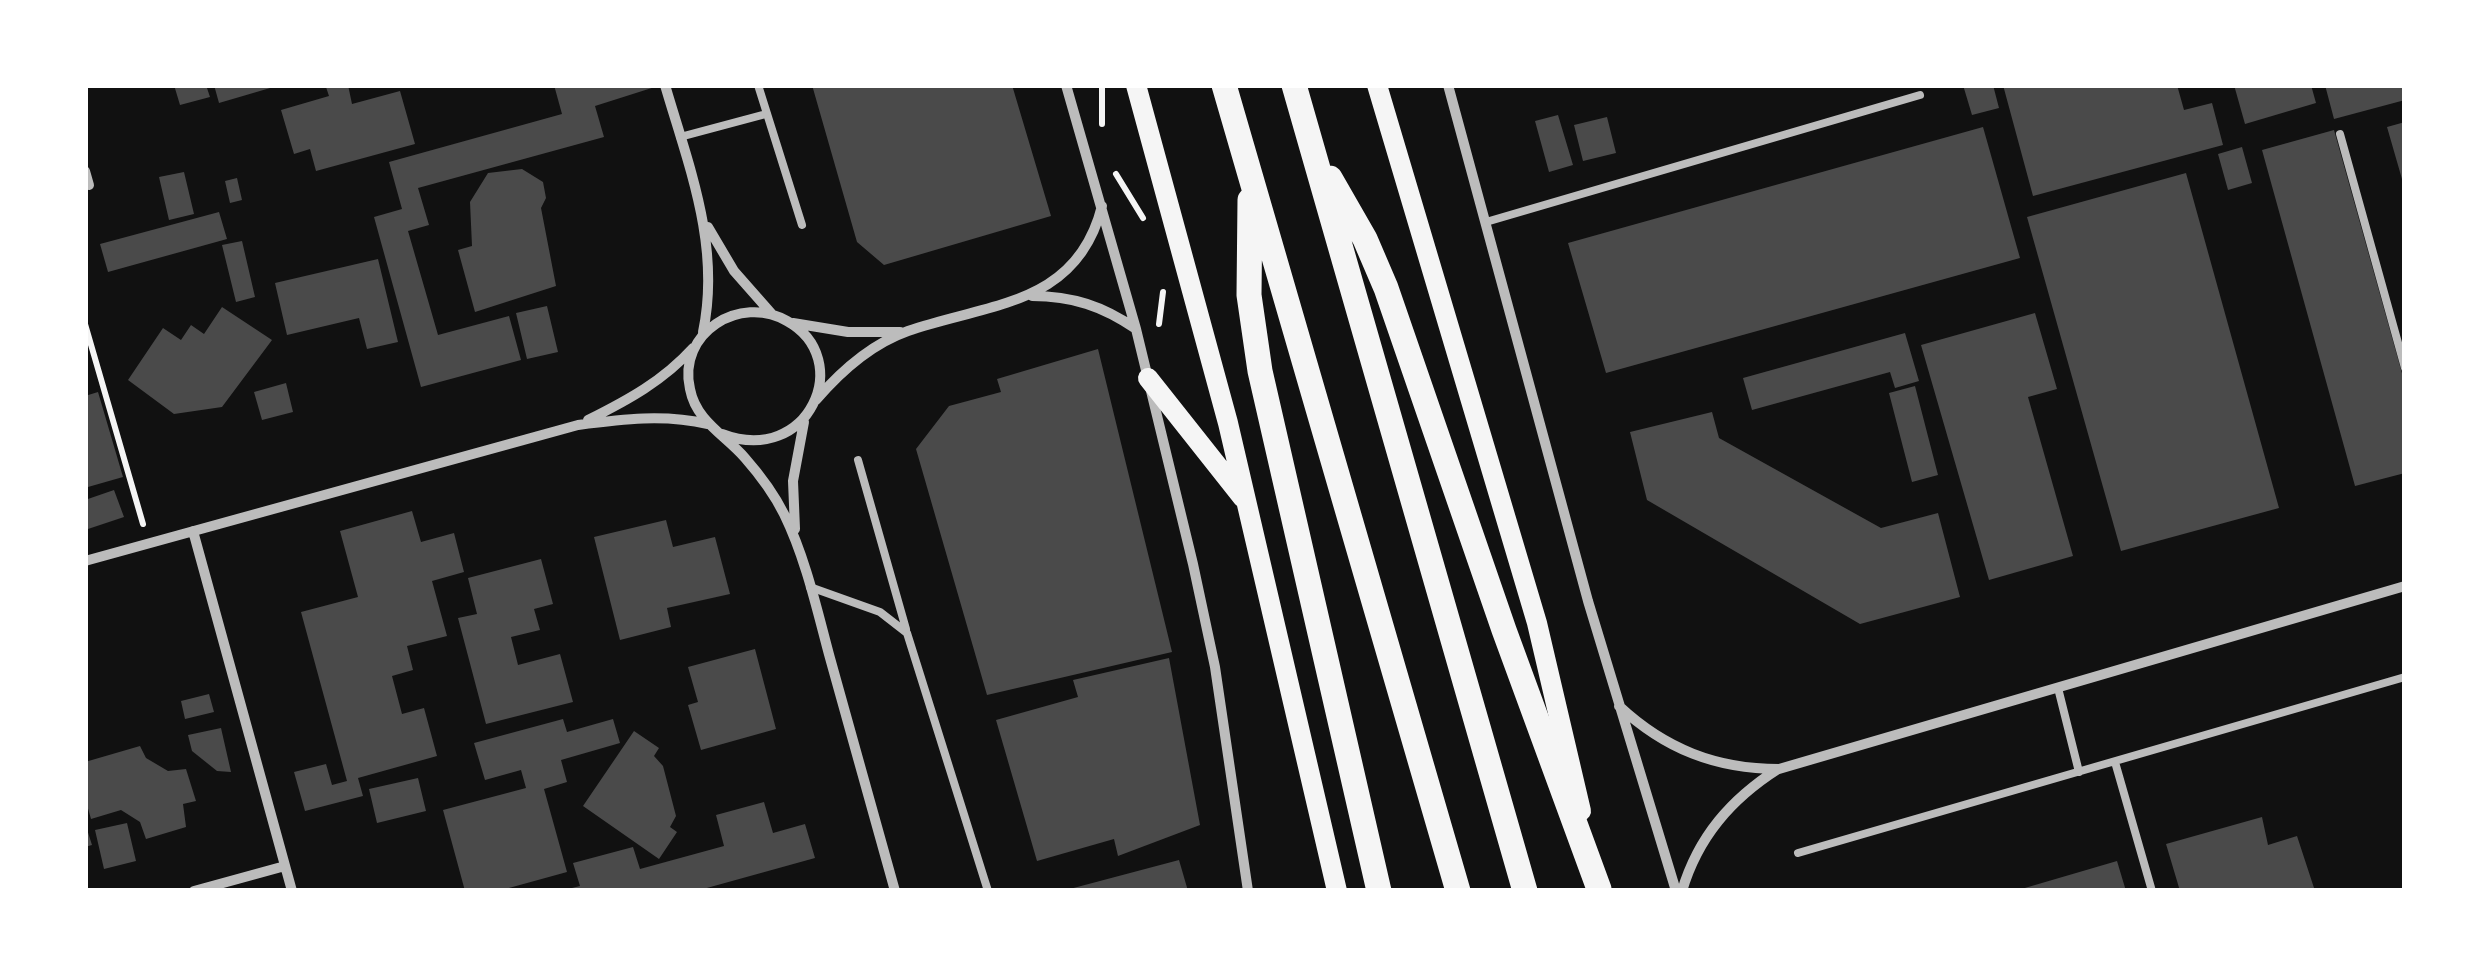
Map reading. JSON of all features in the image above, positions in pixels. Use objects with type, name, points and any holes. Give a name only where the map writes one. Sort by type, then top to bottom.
[{"type":"main road","points":[[1136,85],[1228,423],[1337,891]]},
{"type":"main road","points":[[1224,85],[1458,891]]},
{"type":"main road","points":[[1294,85],[1525,891]]},
{"type":"main road","points":[[1378,85],[1536,624],[1599,890]]},
{"type":"main road","points":[[1312,148],[1356,224],[1386,288],[1599,890]]},
{"type":"main road","points":[[1251,180],[1249,295],[1260,371],[1379,891]]},
{"type":"main road","points":[[1148,378],[1247,504]]},
{"type":"street","points":[[665,85],[705,222],[710,279],[700,339],[689,364],[688,386],[695,406],[708,424],[722,434],[766,485],[797,544],[895,891]]},
{"type":"street","points":[[1066,85],[1136,329],[1205,616],[1248,891]]},
{"type":"street","points":[[1448,85],[1619,706],[1679,891]]},
{"type":"street","points":[[85,170],[89,185]]},
{"type":"street","points":[[797,544],[793,481],[805,418],[816,400],[866,353],[906,332],[1031,296],[1051,284],[1082,253],[1102,205]]},
{"type":"street","points":[[705,222],[734,270],[771,313]]},
{"type":"street","points":[[1031,296],[1076,299],[1117,316],[1136,329]]},
{"type":"street","points":[[578,425],[661,379],[700,339],[734,314],[771,313],[791,322],[848,332],[906,332]]},
{"type":"street","points":[[791,322],[807,338],[817,357],[820,378],[816,400]]},
{"type":"street","points":[[85,561],[578,425],[642,417],[708,424]]},
{"type":"street","points":[[722,434],[757,442],[775,439],[805,418]]},
{"type":"street","points":[[193,531],[292,891]]},
{"type":"street","points":[[1679,891],[1715,824],[1755,784],[1779,769],[2405,586]]},
{"type":"street","points":[[1619,706],[1680,750],[1728,766],[1779,769]]},
{"type":"street","points":[[194,891],[285,866]]},
{"type":"lane","points":[[758,85],[802,226]]},
{"type":"lane","points":[[1486,222],[1920,96]]},
{"type":"lane","points":[[680,137],[766,114]]},
{"type":"lane","points":[[2340,134],[2405,368]]},
{"type":"lane","points":[[858,460],[907,633],[988,891]]},
{"type":"lane","points":[[810,587],[880,612],[907,633]]},
{"type":"lane","points":[[1798,853],[2405,677]]},
{"type":"lane","points":[[2058,688],[2080,772]]},
{"type":"lane","points":[[2114,762],[2152,891]]},
{"type":"path","points":[[1102,85],[1102,129]]},
{"type":"path","points":[[1112,166],[1152,234]]},
{"type":"path","points":[[1159,338],[1163,277]]},
{"type":"path","points":[[85,324],[149,544]]},
{"type":"building","points":[[174,85],[206,85],[210,97],[180,105]]},
{"type":"building","points":[[214,85],[277,85],[277,86],[219,103]]},
{"type":"building","points":[[348,85],[352,104],[400,91],[415,144],[316,171],[310,149],[294,154],[281,110],[329,96],[326,87]]},
{"type":"building","points":[[554,85],[658,86],[595,106],[604,137],[418,188],[429,225],[408,231],[438,335],[509,316],[521,360],[421,387],[374,217],[402,209],[389,162],[562,114]]},
{"type":"building","points":[[812,85],[1012,85],[1051,216],[884,265],[857,242]]},
{"type":"building","points":[[1963,85],[1993,85],[1999,108],[1972,115]]},
{"type":"building","points":[[2003,85],[2177,85],[2184,110],[2212,103],[2223,145],[2033,196]]},
{"type":"building","points":[[2234,85],[2311,85],[2316,103],[2245,124]]},
{"type":"building","points":[[2325,85],[2405,85],[2405,100],[2334,119]]},
{"type":"building","points":[[1558,115],[1573,165],[1549,172],[1535,121]]},
{"type":"building","points":[[1607,117],[1616,153],[1583,161],[1574,125]]},
{"type":"building","points":[[2405,122],[2405,186],[2404,186],[2387,127]]},
{"type":"building","points":[[1983,127],[2020,258],[1606,373],[1568,243]]},
{"type":"building","points":[[2334,130],[2405,384],[2405,473],[2355,486],[2262,150]]},
{"type":"building","points":[[2242,147],[2252,183],[2228,190],[2218,154]]},
{"type":"building","points":[[522,169],[543,182],[546,198],[541,208],[556,286],[475,312],[458,250],[472,246],[470,202],[488,173]]},
{"type":"building","points":[[184,172],[194,214],[169,220],[159,177]]},
{"type":"building","points":[[2186,173],[2279,508],[2121,551],[2027,217]]},
{"type":"building","points":[[237,178],[242,200],[230,203],[225,181]]},
{"type":"building","points":[[219,212],[227,239],[108,272],[100,244]]},
{"type":"building","points":[[242,241],[255,297],[236,302],[222,245]]},
{"type":"building","points":[[378,259],[398,342],[367,349],[359,318],[287,335],[275,283]]},
{"type":"building","points":[[547,306],[558,352],[527,359],[516,313]]},
{"type":"building","points":[[222,307],[272,340],[222,407],[174,414],[128,380],[163,328],[181,340],[191,325],[204,334]]},
{"type":"building","points":[[2035,313],[2057,389],[2028,397],[2073,556],[1989,580],[1921,345]]},
{"type":"building","points":[[1905,333],[1919,381],[1895,388],[1890,372],[1752,410],[1743,378]]},
{"type":"building","points":[[1098,349],[1172,652],[987,695],[916,449],[949,406],[1001,392],[997,379]]},
{"type":"building","points":[[286,383],[293,412],[262,420],[254,392]]},
{"type":"building","points":[[1915,386],[1938,475],[1912,482],[1889,393]]},
{"type":"building","points":[[98,392],[123,477],[88,487],[85,396]]},
{"type":"building","points":[[1712,412],[1719,438],[1881,528],[1938,513],[1960,597],[1860,624],[1647,500],[1630,432]]},
{"type":"building","points":[[114,490],[124,517],[85,530],[85,500]]},
{"type":"building","points":[[412,511],[421,542],[454,533],[464,572],[432,581],[447,636],[407,646],[413,670],[392,676],[402,714],[424,708],[437,756],[358,778],[363,796],[305,811],[294,772],[326,764],[332,785],[347,781],[301,612],[358,597],[340,531]]},
{"type":"building","points":[[666,520],[673,547],[715,537],[730,594],[667,608],[671,627],[620,640],[594,537]]},
{"type":"building","points":[[541,559],[553,604],[534,609],[540,630],[511,637],[518,665],[560,654],[573,702],[486,724],[458,618],[477,614],[468,578]]},
{"type":"building","points":[[755,649],[776,729],[701,750],[688,705],[698,702],[688,667]]},
{"type":"building","points":[[1169,658],[1200,825],[1118,856],[1114,839],[1037,861],[996,720],[1078,697],[1073,680]]},
{"type":"building","points":[[209,694],[214,712],[185,719],[181,701]]},
{"type":"building","points":[[563,719],[567,732],[613,719],[620,743],[561,760],[567,782],[544,789],[567,872],[498,891],[465,891],[443,810],[526,788],[521,770],[485,780],[474,743]]},
{"type":"building","points":[[221,728],[231,772],[217,771],[192,751],[188,735]]},
{"type":"building","points":[[634,731],[659,748],[654,756],[663,766],[676,816],[670,827],[677,832],[659,859],[583,806]]},
{"type":"building","points":[[140,746],[146,758],[168,771],[186,769],[196,801],[183,804],[186,827],[146,839],[140,822],[121,810],[91,819],[85,798],[85,762]]},
{"type":"building","points":[[418,778],[426,811],[377,823],[369,789]]},
{"type":"building","points":[[764,802],[773,833],[805,824],[815,858],[696,891],[573,891],[572,888],[580,886],[573,863],[633,847],[640,869],[724,846],[716,815]]},
{"type":"building","points":[[2262,817],[2268,845],[2297,836],[2315,891],[2180,891],[2166,844]]},
{"type":"building","points":[[85,823],[92,845],[85,847]]},
{"type":"building","points":[[127,823],[136,861],[104,869],[95,830]]},
{"type":"building","points":[[1179,860],[1188,891],[1066,890]]},
{"type":"building","points":[[2117,861],[2126,891],[2018,891],[2018,890]]}]
